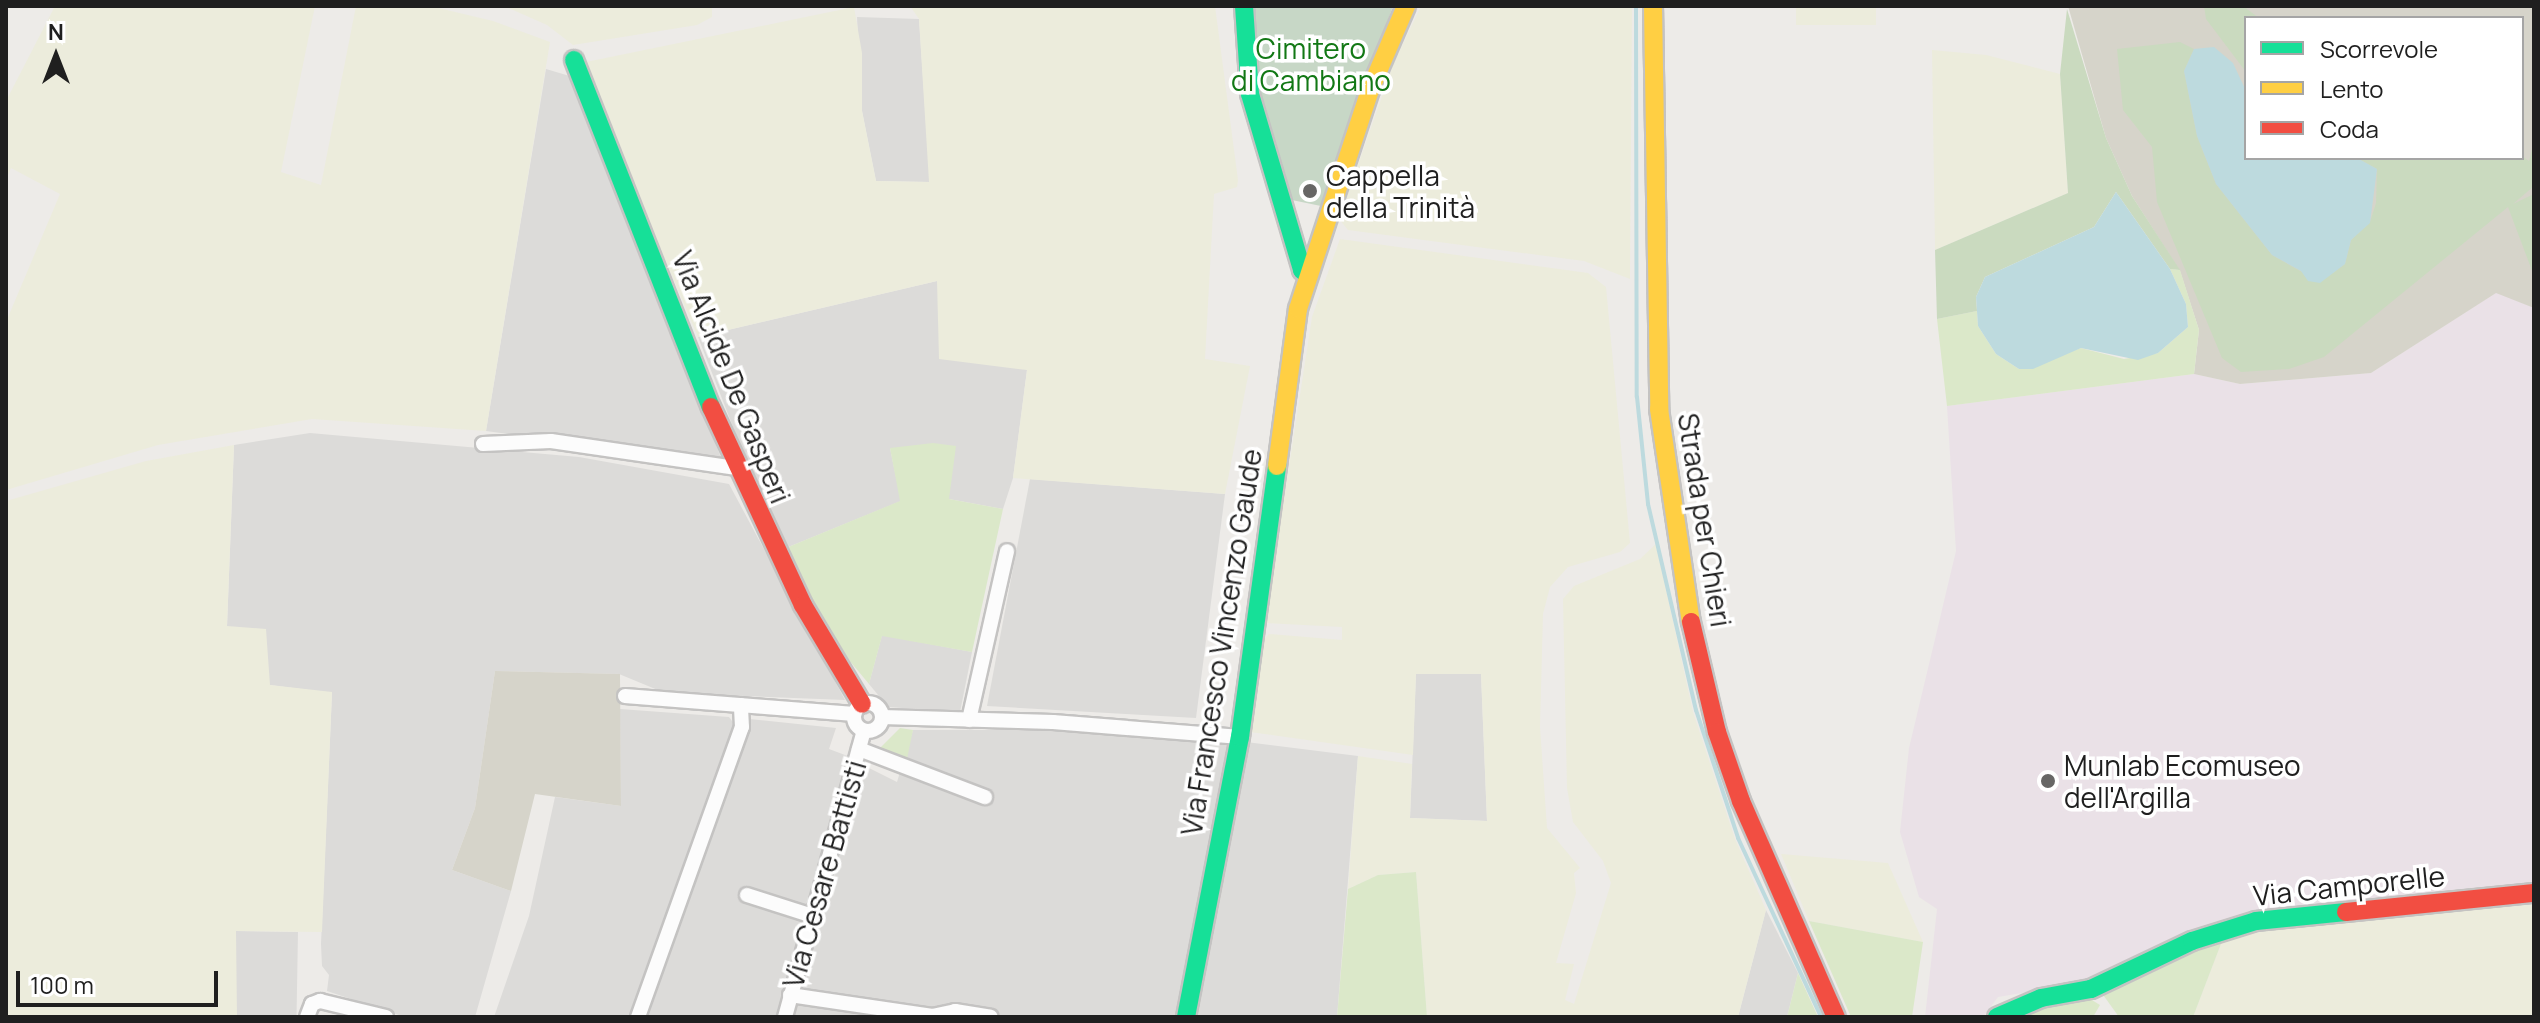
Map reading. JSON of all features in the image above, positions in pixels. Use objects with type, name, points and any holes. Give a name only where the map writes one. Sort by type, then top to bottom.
[{"type":"street","points":[[1244,6],[1250,94],[1302,270],[1308,275]]},
{"type":"street","name":"Via Francesco Vincenzo Gaude","points":[[1186,1017],[1240,737],[1298,309],[1385,48],[1406,6]]},
{"type":"street","name":"Strada per Chieri","points":[[1653,6],[1659,409],[1680,573],[1722,746],[1836,1017]]},
{"type":"street","name":"Via Alcide De Gasperi","points":[[574,60],[735,468],[858,709]]},
{"type":"street","points":[[483,444],[551,441],[735,468]]},
{"type":"street","points":[[969,720],[1007,551]]},
{"type":"street","points":[[625,696],[741,705],[858,709],[873,704],[882,717]]},
{"type":"street","points":[[638,1017],[742,727],[741,705]]},
{"type":"street","points":[[858,709],[856,726],[864,731],[878,728],[882,717]]},
{"type":"street","points":[[882,717],[1240,737]]},
{"type":"street","name":"Via Cesare Battisti","points":[[785,1017],[864,731]]},
{"type":"street","points":[[859,749],[985,797]]},
{"type":"street","name":"Via Camporelle","points":[[1997,1017],[2041,998],[2091,989],[2192,941],[2256,921],[2534,893]]},
{"type":"street","points":[[747,895],[813,916]]},
{"type":"street","points":[[790,995],[932,1016],[955,1011],[991,1017]]},
{"type":"street","points":[[307,1017],[312,1004],[320,1001],[377,1015]]},
{"type":"shaded area","points":[[2068,6],[2534,6],[2534,308],[2496,293],[2371,373],[2240,384],[2194,374],[2199,330],[2180,271],[2132,196],[2106,138]]},
{"type":"shaded area","points":[[857,17],[919,19],[930,182],[876,181],[862,111]]},
{"type":"shaded area","points":[[546,69],[573,77],[723,463],[486,431]]},
{"type":"shaded area","points":[[937,281],[1027,370],[1013,478],[1003,509],[949,499],[890,448],[901,501],[781,550],[698,337]]},
{"type":"shaded area","points":[[2497,292],[2534,308],[2534,885],[2323,906],[2100,980],[1998,997],[1983,1017],[1925,1017],[1937,909],[1919,897],[1900,832],[1909,748],[1956,551],[1947,406],[2194,374],[2240,384],[2371,373]]},
{"type":"shaded area","points":[[310,433],[579,457],[729,484],[845,700],[665,693],[619,674],[495,671],[475,808],[452,870],[511,891],[475,1017],[405,1017],[327,991],[329,975],[322,966],[321,944],[332,693],[270,685],[227,627],[234,445]]},
{"type":"shaded area","points":[[1030,479],[1225,494],[1196,718],[987,706]]},
{"type":"shaded area","points":[[882,635],[972,652],[960,712],[888,707],[869,684]]},
{"type":"shaded area","points":[[495,671],[620,674],[621,806],[535,794],[511,891],[452,870],[475,808]]},
{"type":"shaded area","points":[[1416,674],[1481,674],[1487,821],[1410,818]]},
{"type":"shaded area","points":[[620,709],[729,717],[735,725],[630,1017],[494,1017],[529,916],[555,797],[621,806]]},
{"type":"shaded area","points":[[749,719],[836,728],[829,749],[853,758],[780,1017],[644,1017]]},
{"type":"shaded area","points":[[913,730],[1061,730],[1228,742],[1217,828],[1181,1017],[790,1017],[818,932],[840,836],[845,836],[867,767],[897,782]]},
{"type":"shaded area","points":[[1246,742],[1358,756],[1337,1017],[1195,1017]]},
{"type":"shaded area","points":[[1766,910],[1798,973],[1787,1017],[1738,1017]]},
{"type":"shaded area","points":[[236,931],[298,932],[297,1017],[234,1017]]},
{"type":"green space","points":[[55,6],[315,6],[281,172],[321,185],[356,6],[430,6],[493,21],[550,42],[486,431],[312,419],[158,445],[6,490],[6,322],[60,194],[11,168],[6,180],[6,101]]},
{"type":"green space","points":[[504,6],[712,6],[712,17],[697,25],[573,45],[547,25]]},
{"type":"green space","points":[[910,6],[1215,6],[1238,180],[1237,187],[1214,194],[1205,359],[1250,366],[1225,494],[1013,478],[1027,370],[939,359],[937,281],[698,337],[589,81],[586,62],[854,7],[862,53],[862,111],[876,181],[929,182],[919,19]]},
{"type":"green space","name":"Cimitero di Cambiano","points":[[1251,6],[1393,6],[1321,206],[1287,199],[1259,105]]},
{"type":"green space","points":[[1421,6],[1632,6],[1630,279],[1584,261],[1348,230],[1339,219],[1393,65]]},
{"type":"green space","points":[[1796,6],[1876,6],[1876,25],[1796,25]]},
{"type":"green space","points":[[2204,6],[2243,6],[2256,16],[2244,16],[2244,69],[2206,19]]},
{"type":"green space","points":[[2067,9],[2106,138],[2132,196],[2180,270],[2170,269],[2116,192],[2094,227],[1985,277],[1976,297],[1977,311],[1937,319],[1935,250],[2068,193],[2060,74]]},
{"type":"green space","points":[[2180,42],[2194,49],[2184,71],[2197,136],[2216,184],[2272,255],[2320,282],[2345,264],[2351,240],[2370,222],[2376,203],[2377,169],[2361,160],[2524,160],[2524,157],[2529,161],[2534,142],[2534,186],[2513,204],[2534,194],[2534,276],[2508,207],[2324,357],[2289,369],[2241,372],[2222,358],[2157,202],[2152,147],[2123,110],[2117,49]]},
{"type":"green space","points":[[1932,50],[1986,55],[2060,74],[2068,193],[1935,250]]},
{"type":"green space","points":[[1340,239],[1588,273],[1606,287],[1630,543],[1620,552],[1568,567],[1550,587],[1543,614],[1540,727],[1547,828],[1580,868],[1574,873],[1576,893],[1556,963],[1574,964],[1565,1000],[1574,1004],[1611,883],[1603,861],[1573,822],[1567,788],[1563,599],[1574,586],[1640,559],[1656,544],[1693,712],[1735,839],[1766,910],[1738,1017],[1427,1017],[1416,872],[1378,875],[1348,889],[1358,756],[1412,764],[1410,818],[1487,821],[1481,674],[1416,674],[1413,755],[1250,732],[1261,642],[1269,634],[1342,640],[1342,627],[1265,623],[1312,317]]},
{"type":"green space","points":[[2170,269],[2180,270],[2199,330],[2194,374],[1947,406],[1937,319],[1977,311],[1978,326],[1996,354],[2019,369],[2081,348],[2124,359],[2158,353],[2188,327],[2186,304]]},
{"type":"green space","points":[[933,443],[956,446],[949,499],[1003,509],[972,652],[882,636],[869,684],[828,635],[781,550],[900,501],[890,448]]},
{"type":"green space","points":[[234,445],[227,626],[266,629],[270,685],[332,692],[322,932],[236,931],[237,1017],[6,1017],[6,501],[146,461]]},
{"type":"green space","points":[[900,728],[913,730],[907,759],[879,749]]},
{"type":"green space","points":[[1781,854],[1888,863],[1923,942],[1809,921]]},
{"type":"green space","points":[[1416,872],[1427,1017],[1337,1017],[1348,889],[1378,875]]},
{"type":"green space","points":[[2534,902],[2534,1017],[2193,1017],[2224,936],[2299,919]]},
{"type":"green space","points":[[1809,921],[1923,942],[1912,1017],[1851,1017]]},
{"type":"green space","points":[[2224,936],[2193,1017],[2119,1017],[2101,992]]},
{"type":"green space","points":[[1798,973],[1818,1017],[1787,1017]]},
{"type":"green space","points":[[2087,997],[2100,1005],[2093,1017],[2034,1017],[2021,1009]]},
{"type":"water","points":[[2214,47],[2233,63],[2244,87],[2244,160],[2361,160],[2377,169],[2370,223],[2351,240],[2345,264],[2320,283],[2308,281],[2301,271],[2272,255],[2216,184],[2197,136],[2184,71],[2194,49]]},
{"type":"water","points":[[2116,192],[2170,269],[2186,304],[2188,327],[2158,353],[2138,360],[2081,348],[2033,369],[2019,369],[1996,354],[1978,326],[1976,297],[1985,277],[2094,227]]},
{"type":"waterway","points":[[1636,6],[1637,397],[1648,504],[1696,710],[1738,838],[1821,1017]]},
{"type":"traffic: fast","points":[[1244,6],[1250,94],[1302,270],[1308,275]]},
{"type":"traffic: fast","points":[[574,60],[711,407]]},
{"type":"traffic: fast","points":[[1186,1017],[1240,737],[1277,466]]},
{"type":"traffic: fast","points":[[1997,1017],[2041,998],[2091,989],[2192,941],[2256,921],[2346,912]]},
{"type":"traffic: slow","points":[[1277,466],[1298,309],[1370,90],[1406,6]]},
{"type":"traffic: slow","points":[[1653,6],[1659,409],[1691,622]]},
{"type":"traffic: jam","points":[[711,407],[803,605],[862,704]]},
{"type":"traffic: jam","points":[[1691,622],[1717,732],[1741,801],[1836,1017]]},
{"type":"traffic: jam","points":[[2346,912],[2534,893]]},
{"type":"place","name":"Cappella della Trinità","points":[[1310,191]]},
{"type":"place","name":"Munlab Ecomuseo dell'Argilla","points":[[2048,781]]}]
